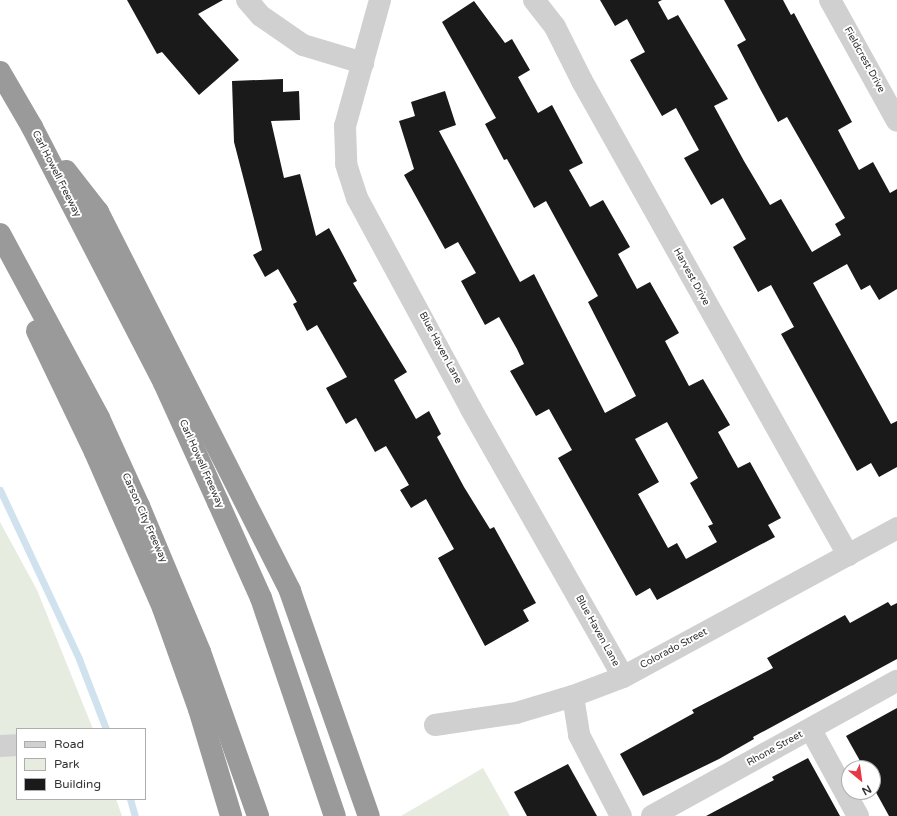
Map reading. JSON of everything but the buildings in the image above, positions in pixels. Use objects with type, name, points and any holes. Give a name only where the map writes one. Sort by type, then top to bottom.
[{"type":"highway","points":[[0,72],[32,127],[98,212],[290,591],[368,816]]},
{"type":"highway","name":"Carl Howell Freeway","points":[[32,127],[164,383],[261,598],[335,816]]},
{"type":"highway","name":"Carson City Freeway","points":[[0,234],[99,418],[139,506],[197,644],[258,816]]},
{"type":"highway","points":[[0,254],[95,452],[155,588],[199,709],[230,816]]},
{"type":"street","points":[[247,0],[261,16],[302,45],[363,62]]},
{"type":"street","name":"Blue Haven Lane","points":[[380,0],[345,126],[346,164],[357,198],[471,409],[623,677]]},
{"type":"street","name":"Harvest Drive","points":[[534,0],[555,27],[714,319],[848,555]]},
{"type":"street","name":"Fieldcrest Drive","points":[[830,0],[897,121]]},
{"type":"street","name":"Colorado Street","points":[[435,725],[516,713],[573,696],[623,677],[897,528]]},
{"type":"street","name":"Rhone Street","points":[[652,816],[811,730],[897,681]]},
{"type":"street","points":[[573,696],[579,735],[621,816]]},
{"type":"street","points":[[811,730],[858,816]]},
{"type":"street","points":[[0,746],[16,745]]},
{"type":"green space","points":[[0,522],[37,590],[93,728],[16,728],[16,800],[116,800],[122,816],[0,816]]},
{"type":"green space","points":[[483,768],[510,816],[401,816]]},
{"type":"waterway","points":[[0,490],[79,659],[106,728]]},
{"type":"waterway","points":[[130,800],[135,816]]}]
